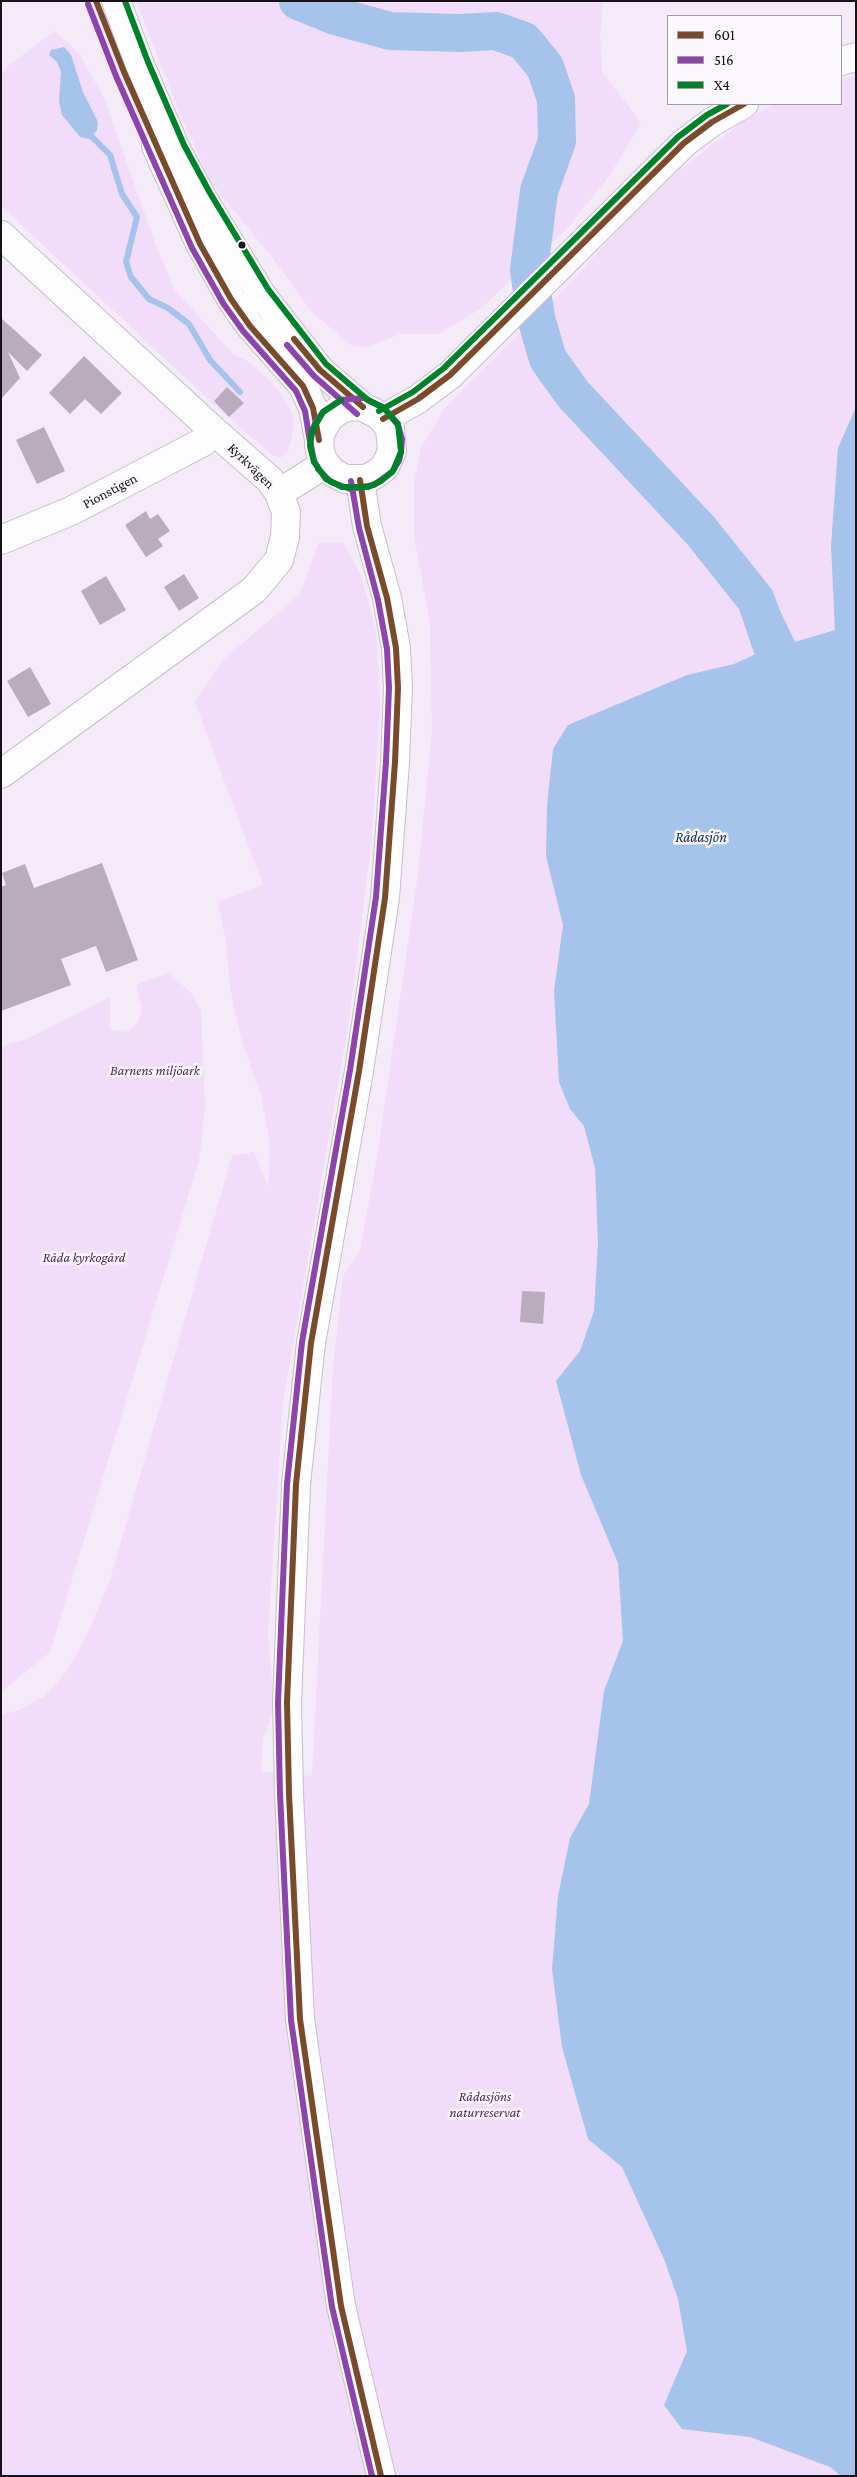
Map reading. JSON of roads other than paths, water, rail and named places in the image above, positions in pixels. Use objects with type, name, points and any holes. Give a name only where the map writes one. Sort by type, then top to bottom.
[{"type":"street","points":[[96,1],[124,72],[200,244],[231,299],[250,326],[303,386],[313,408],[322,452],[340,477],[360,480],[376,474],[391,457],[392,434],[373,413],[320,370],[261,294],[176,149],[140,65],[116,1]]},
{"type":"street","points":[[842,61],[856,57]]},
{"type":"street","points":[[279,493],[322,452],[322,428],[334,414],[351,406],[373,413],[418,399],[450,375],[684,143],[712,122],[742,105]]},
{"type":"street","name":"Kyrkvägen","points":[[1,235],[270,480],[279,493],[286,512],[285,537],[279,560],[254,590],[1,774]]},
{"type":"street","name":"Pionstigen","points":[[1,540],[70,512],[203,442],[214,431]]},
{"type":"street","points":[[360,480],[367,526],[383,579],[394,633],[398,688],[395,762],[386,898],[359,1071],[311,1343],[296,1484],[287,1702],[289,1794],[300,2019],[341,2306],[381,2476]]},
{"type":"water","points":[[64,47],[71,55],[83,92],[98,122],[97,130],[90,139],[80,137],[62,115],[59,102],[61,72],[57,62],[49,55],[51,50]]},
{"type":"water","name":"Rådasjön","points":[[856,407],[856,2476],[841,2476],[830,2467],[750,2437],[682,2429],[664,2405],[687,2351],[678,2299],[664,2259],[622,2167],[588,2139],[562,2047],[552,1969],[558,1896],[570,1838],[589,1804],[604,1691],[623,1641],[618,1563],[581,1475],[556,1381],[580,1351],[594,1311],[598,1243],[595,1168],[584,1126],[570,1109],[559,1082],[554,991],[563,925],[546,856],[547,805],[553,749],[568,725],[687,675],[734,664],[758,653],[744,605],[771,592],[795,642],[835,630],[831,546],[838,448]]},
{"type":"waterway","points":[[298,1],[335,16],[390,31],[459,33],[496,31],[524,41],[545,67],[556,99],[557,141],[539,191],[529,270],[536,318],[548,359],[573,394],[701,531],[756,600],[773,650]]},
{"type":"waterway","points":[[92,137],[110,155],[122,194],[137,217],[126,262],[131,277],[149,299],[168,308],[189,324],[210,360],[240,392]]},
{"type":"park label","name":"Barnens miljöark","points":[[155,1071]]},
{"type":"park label","name":"Råda kyrkogård","points":[[84,1258]]},
{"type":"park label","name":"Rådasjöns naturreservat","points":[[485,2106]]}]
